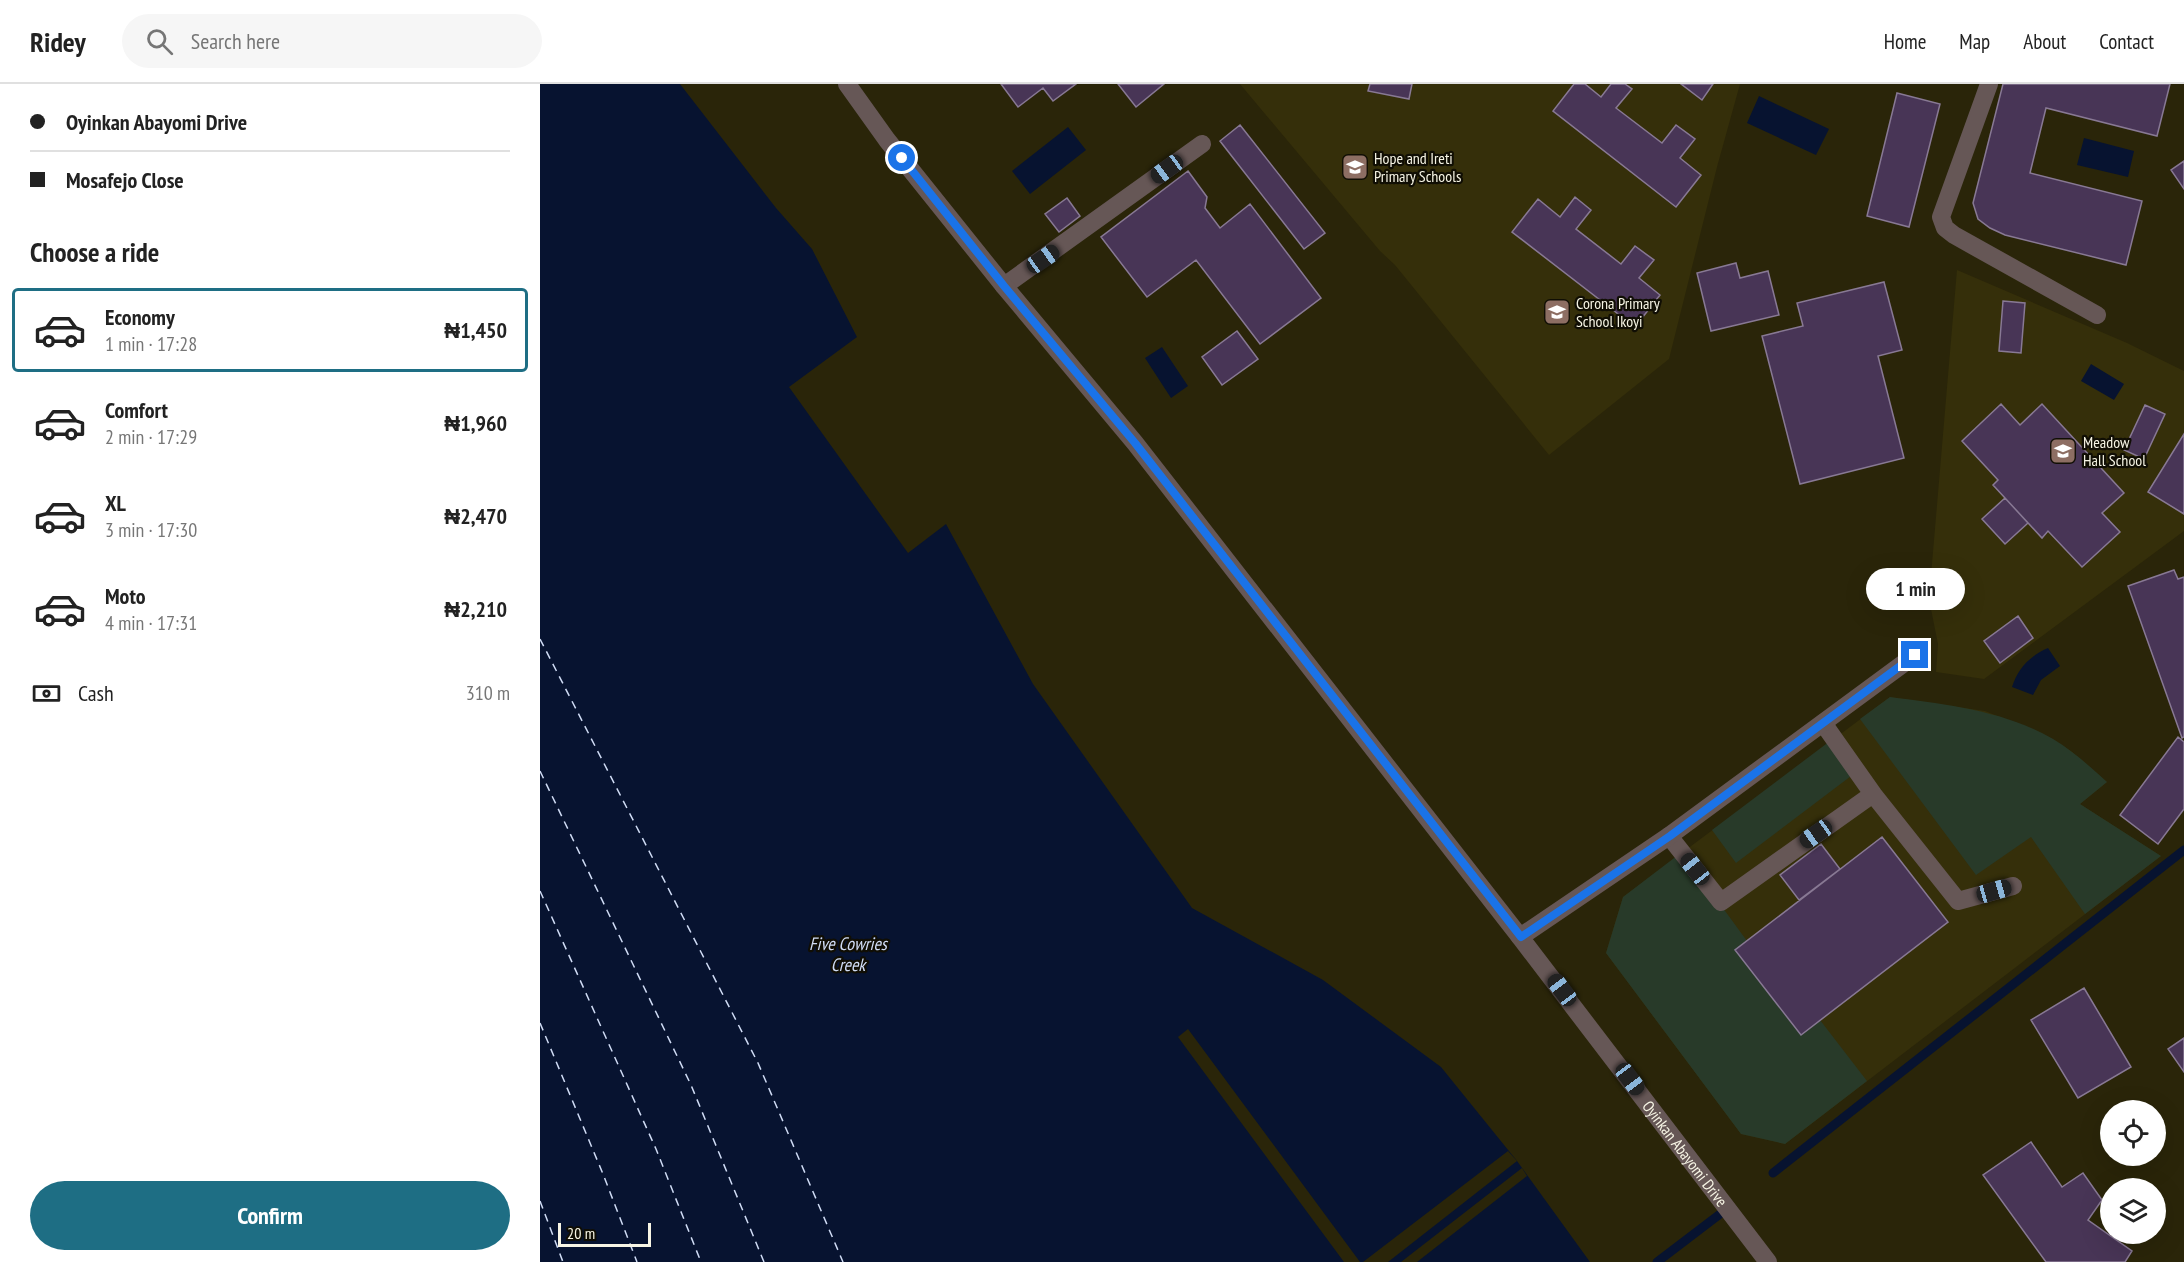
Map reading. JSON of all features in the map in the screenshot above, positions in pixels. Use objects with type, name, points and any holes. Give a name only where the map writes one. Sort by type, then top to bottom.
[{"type":"street","name":"Oyinkan Abayomi Drive","points":[[847,84],[887,140],[1004,286],[1135,443],[1521,937],[1768,1262]]},
{"type":"street","points":[[1989,84],[1941,217],[1945,228],[2097,315]]},
{"type":"street","points":[[1004,286],[1202,144]]},
{"type":"street","points":[[1521,937],[1670,836],[1915,655]]},
{"type":"street","points":[[1823,723],[1873,794],[1958,901],[2013,886]]},
{"type":"street","points":[[1670,836],[1720,902],[1873,794]]},
{"type":"shaded area","name":"Corona Primary School Ikoyi","points":[[1240,84],[1740,84],[1669,359],[1549,455],[1395,265],[1380,251]]},
{"type":"shaded area","name":"Meadow Hall School","points":[[1957,270],[2127,343],[2184,371],[2184,531],[1984,679],[1936,672],[1938,644],[1929,599]]},
{"type":"shaded area","points":[[1890,697],[1985,711],[2047,736],[2071,751],[2107,782],[2080,804],[2161,856],[1785,1144],[1741,1134],[1606,953],[1623,897]]},
{"type":"green space","points":[[1890,697],[1961,707],[1985,713],[2008,719],[2052,738],[2107,782],[2080,804],[2161,856],[2085,914],[2031,837],[1976,875],[1860,719]]},
{"type":"green space","points":[[1834,738],[1859,770],[1736,863],[1712,830]]},
{"type":"green space","points":[[1682,852],[1747,941],[1736,950],[1820,1020],[1867,1081],[1785,1144],[1741,1134],[1606,953],[1623,897]]},
{"type":"water","name":"Five Cowries Creek","points":[[540,84],[680,84],[776,208],[812,249],[857,337],[789,387],[908,553],[946,524],[1033,684],[1192,908],[1323,980],[1441,1067],[1517,1161],[1590,1262],[540,1262]]},
{"type":"water","points":[[1759,96],[1829,129],[1816,155],[1747,123]]},
{"type":"water","points":[[1068,127],[1086,150],[1030,194],[1012,171]]},
{"type":"water","points":[[2084,138],[2134,151],[2128,177],[2077,165]]},
{"type":"water","points":[[1162,347],[1188,386],[1171,398],[1145,358]]},
{"type":"water","points":[[2091,364],[2124,384],[2114,400],[2081,381]]},
{"type":"water","points":[[2048,648],[2060,666],[2041,680],[2033,695],[2012,687],[2026,663]]},
{"type":"pier","points":[[1188,1029],[1360,1262],[1344,1262],[1178,1037]]},
{"type":"pier","points":[[1508,1151],[1517,1161],[1388,1262],[1363,1262]]},
{"type":"pier","points":[[1522,1168],[1527,1176],[1417,1262],[1401,1262]]},
{"type":"building","points":[[1001,84],[1076,84],[1053,101],[1043,88],[1018,107]]},
{"type":"building","points":[[1118,84],[1164,84],[1136,107]]},
{"type":"building","points":[[1370,84],[1412,84],[1409,99],[1368,91]]},
{"type":"building","points":[[1574,84],[1585,84],[1601,97],[1611,84],[1625,84],[1632,89],[1616,108],[1662,143],[1676,125],[1695,139],[1680,158],[1701,175],[1676,207],[1553,111]]},
{"type":"building","points":[[1681,84],[1713,84],[1702,100]]},
{"type":"building","points":[[2003,84],[2170,84],[2157,136],[2046,108],[2030,173],[2142,201],[2126,265],[2005,235],[1978,219],[1973,203]]},
{"type":"building","points":[[1897,93],[1940,104],[1909,227],[1867,216]]},
{"type":"building","points":[[1240,125],[1325,233],[1304,249],[1220,141]]},
{"type":"building","points":[[2184,161],[2184,189],[2171,170]]},
{"type":"building","points":[[1188,171],[1207,197],[1205,208],[1220,228],[1250,204],[1321,298],[1260,344],[1196,260],[1147,297],[1101,237]]},
{"type":"building","points":[[1575,197],[1591,210],[1576,229],[1621,264],[1635,246],[1654,260],[1639,278],[1660,295],[1635,327],[1512,232],[1538,199],[1560,217]]},
{"type":"building","points":[[1067,198],[1080,216],[1059,232],[1045,214]]},
{"type":"building","points":[[1736,263],[1740,278],[1768,271],[1779,315],[1711,331],[1697,273]]},
{"type":"building","points":[[1884,282],[1902,350],[1878,356],[1904,458],[1800,484],[1762,336],[1803,326],[1797,303]]},
{"type":"building","points":[[2003,301],[2025,303],[2021,353],[1999,351]]},
{"type":"building","points":[[1237,331],[1258,359],[1222,385],[1202,357]]},
{"type":"building","points":[[2001,404],[2020,425],[2042,404],[2124,493],[2102,513],[2120,532],[2082,567],[2048,531],[2042,538],[1993,485],[1998,480],[1962,441]]},
{"type":"building","points":[[2145,405],[2165,414],[2144,459],[2124,450]]},
{"type":"building","points":[[2184,434],[2184,514],[2148,492]]},
{"type":"building","points":[[2005,498],[2028,523],[2005,544],[1982,519]]},
{"type":"building","points":[[2174,570],[2178,579],[2184,577],[2184,737],[2182,738],[2128,586]]},
{"type":"building","points":[[2018,616],[2033,638],[2000,663],[1984,641]]},
{"type":"building","points":[[2178,737],[2184,742],[2184,809],[2158,844],[2120,815]]},
{"type":"building","points":[[1882,837],[1948,922],[1801,1035],[1735,950]]},
{"type":"building","points":[[1821,844],[1840,869],[1799,900],[1780,875]]},
{"type":"building","points":[[2084,988],[2131,1067],[2078,1098],[2031,1020]]},
{"type":"building","points":[[2184,1038],[2184,1072],[2168,1049]]},
{"type":"building","points":[[2031,1142],[2062,1187],[2083,1173],[2100,1197],[2100,1203],[2088,1220],[2100,1228],[2100,1244],[2122,1244],[2132,1251],[2125,1262],[2046,1262],[1983,1175]]},
{"type":"waterway","points":[[1773,1173],[2184,850]]},
{"type":"waterway","points":[[1657,1262],[1724,1211]]},
{"type":"ferry route","points":[[540,639],[758,1063],[843,1262]]},
{"type":"ferry route","points":[[540,771],[691,1085],[764,1262]]},
{"type":"ferry route","points":[[540,891],[656,1149],[701,1262]]},
{"type":"ferry route","points":[[540,1023],[637,1262]]},
{"type":"ferry route","points":[[540,1201],[563,1262]]},
{"type":"place","name":"Hope and Ireti Primary Schools","points":[[1355,167]]},
{"type":"place","name":"Corona Primary School Ikoyi","points":[[1557,312]]},
{"type":"place","name":"Meadow Hall School","points":[[2063,451]]},
{"type":"route","points":[[902,158],[1004,286],[1135,443],[1521,937],[1670,836],[1915,655]]}]
